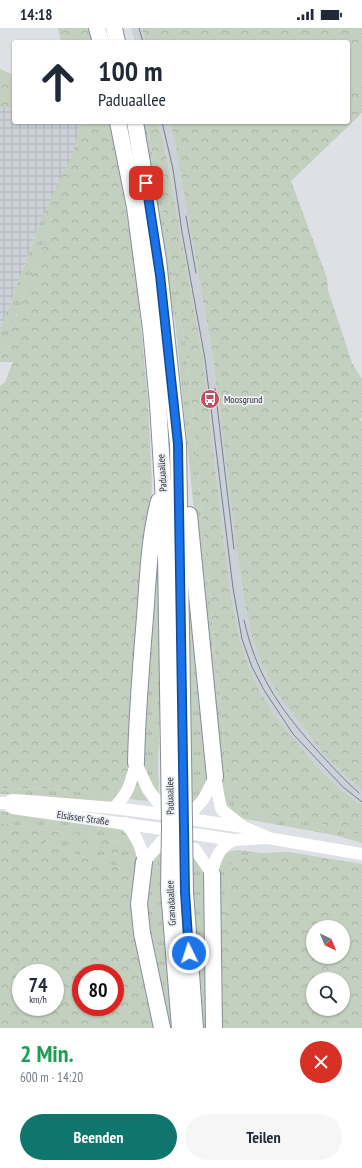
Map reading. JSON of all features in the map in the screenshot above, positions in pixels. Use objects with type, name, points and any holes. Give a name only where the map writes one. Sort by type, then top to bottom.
[{"type":"highway","points":[[97,28],[100,40]]},
{"type":"highway","points":[[114,28],[117,40]]},
{"type":"highway","name":"Paduaallee","points":[[118,124],[136,206],[151,329],[163,484],[176,755]]},
{"type":"highway","name":"Paduaallee","points":[[135,124],[158,260],[178,444],[176,755],[173,822]]},
{"type":"highway","points":[[178,444],[187,493],[215,777]]},
{"type":"highway","points":[[136,763],[138,714],[153,522],[163,484]]},
{"type":"highway","name":"Granadaallee","points":[[173,822],[177,891],[180,1028]]},
{"type":"highway","points":[[144,862],[139,904],[142,933],[162,1028]]},
{"type":"highway","points":[[212,874],[214,1028]]},
{"type":"highway","name":"Granadaallee","points":[[177,891],[195,1028]]},
{"type":"main road","points":[[136,763],[148,790],[173,822]]},
{"type":"main road","points":[[114,808],[129,790],[136,763]]},
{"type":"main road","points":[[144,862],[173,822],[203,800],[215,777]]},
{"type":"main road","points":[[215,777],[222,810],[242,827]]},
{"type":"main road","name":"Elsässer Straße","points":[[3,803],[13,800],[114,808],[173,822],[233,840],[268,838],[362,854]]},
{"type":"main road","name":"Elsässer Straße","points":[[3,803],[12,808],[125,824],[173,822],[242,827],[268,838]]},
{"type":"main road","points":[[125,824],[137,839],[142,850],[144,862]]},
{"type":"main road","points":[[212,874],[215,859],[221,849],[233,840]]},
{"type":"main road","points":[[195,848],[212,874]]},
{"type":"shaded area","points":[[131,28],[142,28],[145,40],[134,40]]},
{"type":"shaded area","points":[[0,107],[12,108],[12,124],[80,124],[72,155],[39,225],[0,331]]},
{"type":"shaded area","points":[[158,124],[171,124],[175,141],[213,357],[235,537],[246,611],[252,637],[262,665],[279,696],[322,752],[362,790],[362,806],[336,786],[315,765],[274,714],[261,693],[249,668],[239,638],[230,590],[203,359],[167,159]]},
{"type":"green space","points":[[58,28],[89,28],[92,40],[61,40]]},
{"type":"green space","points":[[142,28],[362,28],[362,41],[350,49],[350,40],[145,40]]},
{"type":"green space","points":[[362,41],[362,86],[356,90],[350,80],[350,49]]},
{"type":"green space","points":[[0,69],[12,74],[12,108],[0,107]]},
{"type":"green space","points":[[350,80],[356,90],[362,86],[362,113],[291,181],[327,278],[328,290],[352,363],[362,379],[362,417],[360,420],[362,422],[362,790],[322,752],[279,696],[262,665],[252,637],[246,611],[235,537],[213,357],[175,141],[171,124],[350,124]]},
{"type":"green space","points":[[80,124],[111,124],[131,240],[148,401],[152,485],[131,765],[121,797],[54,789],[0,788],[0,386],[5,382],[13,362],[0,362],[0,359],[53,219],[43,215],[72,155]]},
{"type":"green space","points":[[139,124],[146,124],[159,186],[178,307],[186,346],[227,777],[233,801],[238,809],[326,825],[362,835],[362,843],[334,835],[240,818],[223,803],[175,321],[169,296]]},
{"type":"green space","points":[[146,124],[158,124],[167,159],[203,359],[230,590],[239,638],[249,668],[261,693],[274,714],[315,765],[336,786],[362,806],[362,835],[326,825],[238,809],[233,801],[227,777],[186,346],[178,307],[159,186]]},
{"type":"green space","points":[[43,215],[53,219],[0,359],[0,331]]},
{"type":"green space","points":[[158,534],[160,702],[158,765],[159,800],[149,784],[140,754]]},
{"type":"green space","points":[[186,549],[209,774],[202,794],[191,806]]},
{"type":"green space","points":[[137,780],[142,792],[148,801],[129,799]]},
{"type":"green space","points":[[0,788],[54,789],[121,797],[111,803],[104,803],[37,795],[0,794]]},
{"type":"green space","points":[[0,811],[109,826],[122,830],[128,834],[138,854],[134,898],[127,873],[115,866],[72,853],[46,843],[47,836],[76,843],[124,843],[0,823]]},
{"type":"green space","points":[[0,823],[119,841],[125,844],[120,855],[47,836],[46,843],[72,853],[115,866],[128,873],[134,898],[157,1028],[0,1028]]},
{"type":"green space","points":[[161,849],[173,1028],[165,1028],[144,915],[150,863]]},
{"type":"green space","points":[[237,850],[262,853],[234,857],[229,871],[230,894],[221,923],[222,1028],[217,1028],[219,858],[227,852]]},
{"type":"green space","points":[[288,852],[362,864],[362,1028],[222,1028],[221,923],[230,894],[229,871],[234,857],[262,853]]},
{"type":"green space","points":[[193,856],[205,874],[208,1028],[200,1028],[193,893]]},
{"type":"tram line","points":[[139,28],[142,40]]},
{"type":"tram line","points":[[162,124],[173,169],[182,232],[205,359],[233,588],[242,639],[252,667],[264,690],[293,734],[343,787],[362,802]]},
{"type":"tram line","points":[[186,216],[196,273]]},
{"type":"tram line","points":[[215,388],[234,549]]},
{"type":"tram line","points":[[244,620],[255,657],[279,703],[314,747],[359,793]]},
{"type":"place","name":"Moosgrund","points":[[210,399]]},
{"type":"route","points":[[146,183],[160,275],[178,444],[185,892],[189,953]]}]
